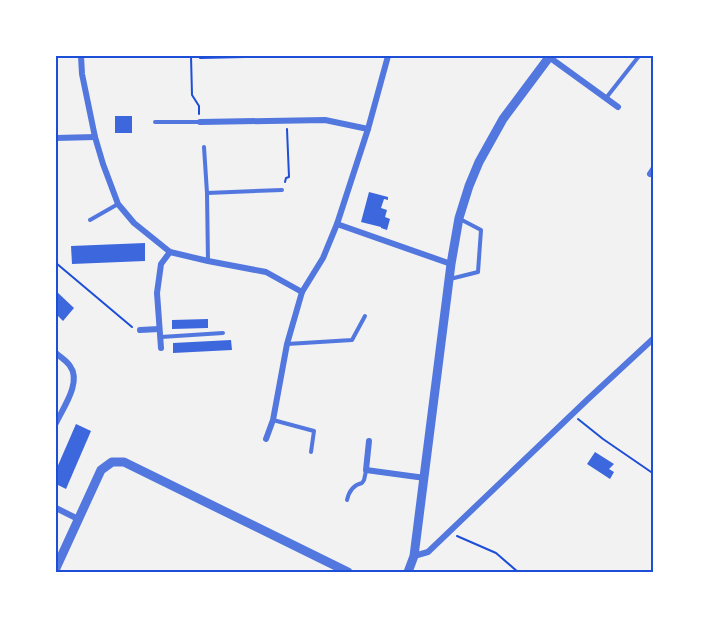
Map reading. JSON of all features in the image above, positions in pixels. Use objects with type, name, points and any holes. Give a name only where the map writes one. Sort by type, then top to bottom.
[{"type":"street","points":[[81,56],[81,74],[103,164],[118,204],[134,223],[170,252],[266,272],[302,292]]},
{"type":"street","points":[[266,439],[273,420],[287,344],[302,292],[323,258],[337,224],[368,129],[388,56]]},
{"type":"street","points":[[408,573],[414,555],[425,478],[451,264],[459,218],[479,162],[503,119],[550,56],[618,107]]},
{"type":"street","points":[[200,122],[324,120],[368,129]]},
{"type":"street","points":[[56,138],[95,137]]},
{"type":"street","points":[[337,224],[451,264]]},
{"type":"street","points":[[161,348],[157,293],[161,264],[170,252]]},
{"type":"street","points":[[140,330],[159,329]]},
{"type":"street","points":[[414,555],[428,552],[654,338]]},
{"type":"street","points":[[56,353],[71,366],[75,386],[56,423]]},
{"type":"street","points":[[369,441],[366,470],[425,478]]},
{"type":"street","points":[[56,568],[101,470],[112,462],[124,462],[348,573]]},
{"type":"street","points":[[56,508],[78,519]]},
{"type":"lane","points":[[606,98],[639,56]]},
{"type":"lane","points":[[155,122],[200,122]]},
{"type":"lane","points":[[204,147],[208,261]]},
{"type":"lane","points":[[207,193],[282,190]]},
{"type":"lane","points":[[90,220],[118,204]]},
{"type":"lane","points":[[449,279],[478,272],[481,230],[459,218]]},
{"type":"lane","points":[[287,344],[352,340],[365,316]]},
{"type":"lane","points":[[160,337],[223,333]]},
{"type":"lane","points":[[273,420],[314,431],[311,452]]},
{"type":"lane","points":[[347,500],[351,488],[364,480],[366,470]]},
{"type":"path","points":[[191,56],[192,95],[199,106],[200,122]]},
{"type":"path","points":[[200,56],[200,58],[248,56]]},
{"type":"path","points":[[282,190],[286,178],[289,177],[287,121]]},
{"type":"path","points":[[56,263],[139,333],[140,330]]},
{"type":"path","points":[[572,414],[603,439],[654,474]]},
{"type":"path","points":[[447,533],[496,553],[518,573]]},
{"type":"building","points":[[115,116],[132,116],[132,133],[115,133]]},
{"type":"building","points":[[369,192],[388,197],[388,200],[384,199],[381,208],[387,210],[385,217],[390,219],[387,230],[361,222]]},
{"type":"building","points":[[145,243],[145,261],[72,264],[71,246]]},
{"type":"building","points":[[56,291],[74,308],[63,321],[56,314]]},
{"type":"building","points":[[208,319],[208,328],[172,329],[172,320]]},
{"type":"building","points":[[231,340],[232,350],[173,353],[173,343]]},
{"type":"building","points":[[76,424],[91,431],[66,489],[56,484],[56,470]]},
{"type":"building","points":[[595,452],[614,464],[609,469],[614,472],[610,479],[587,464]]}]
